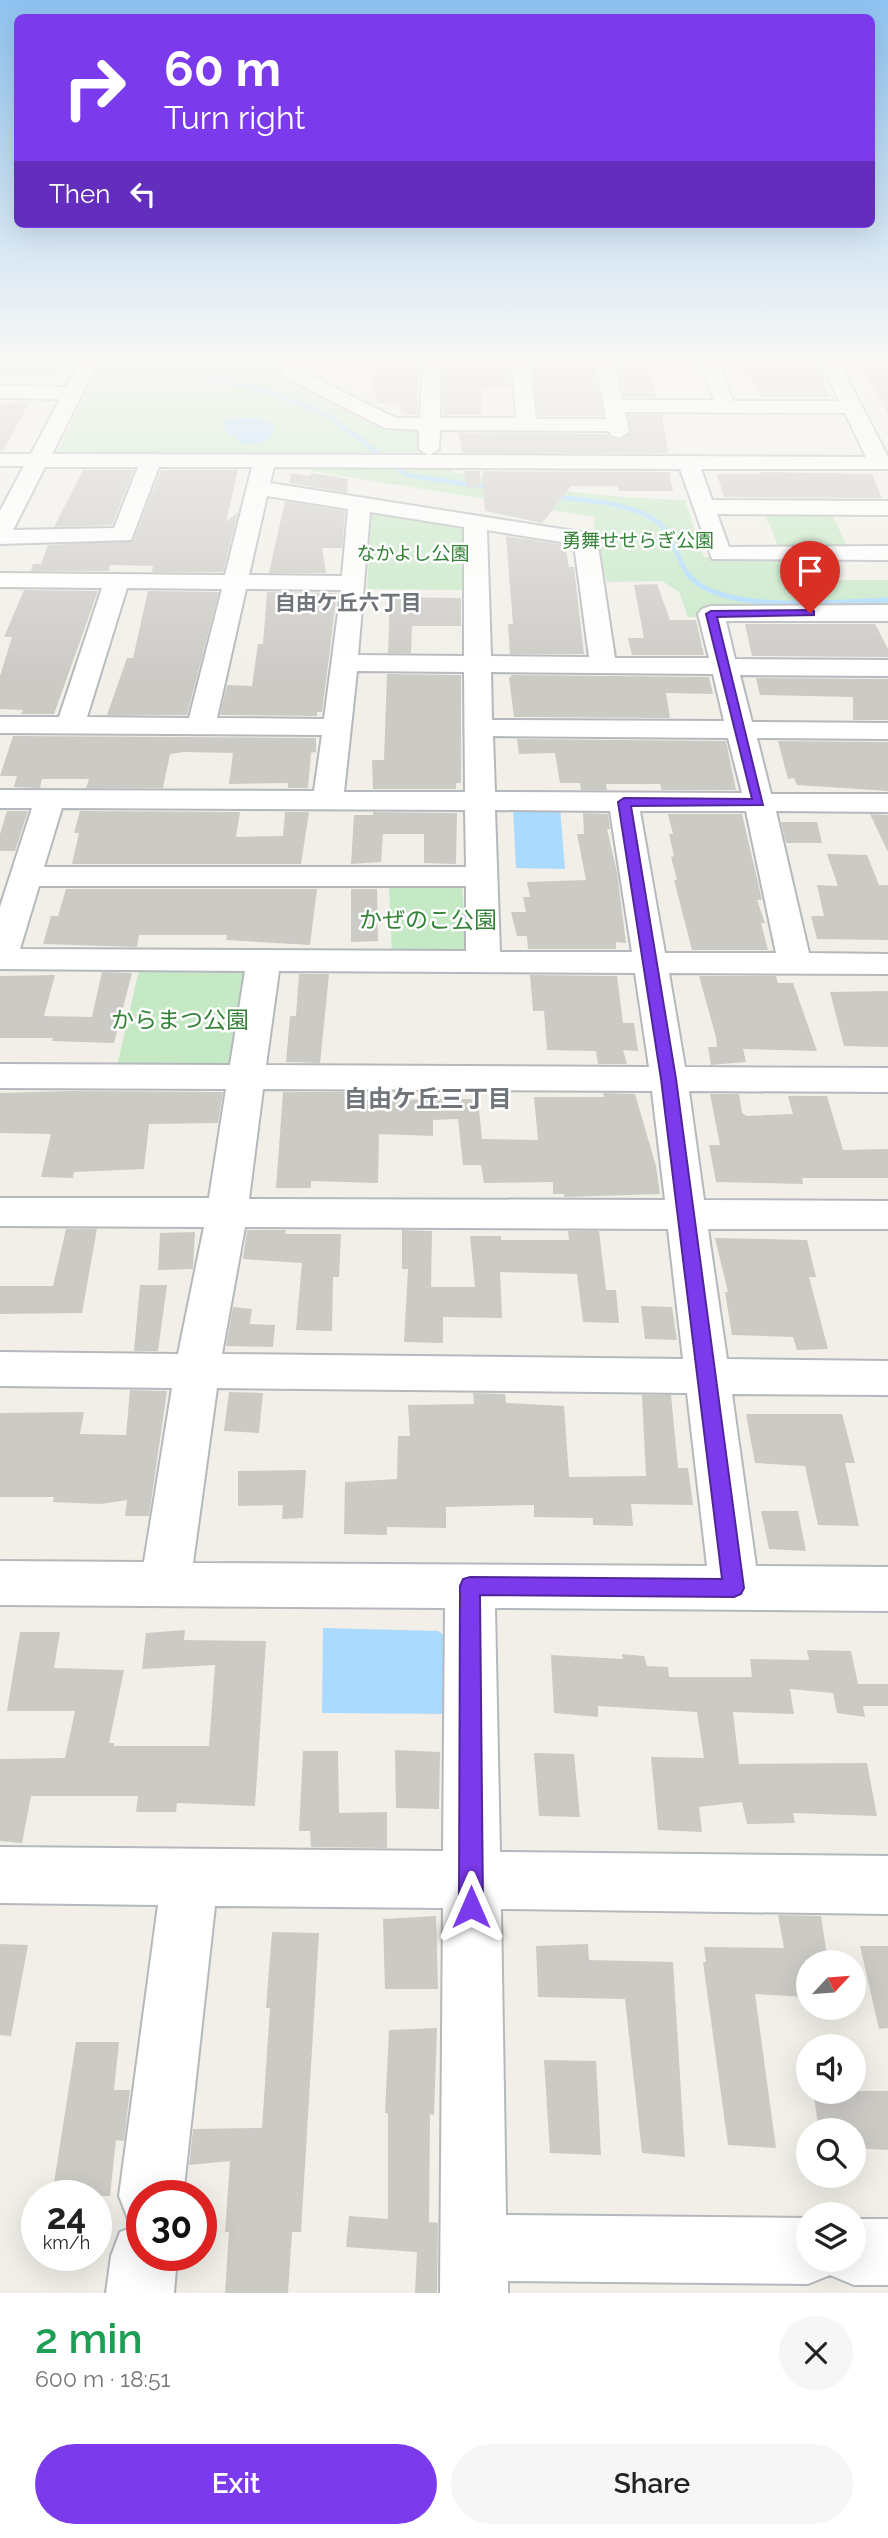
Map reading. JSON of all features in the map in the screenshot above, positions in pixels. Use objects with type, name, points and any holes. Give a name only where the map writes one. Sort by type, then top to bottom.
[{"type":"street","points":[[33,465],[0,535],[123,536],[149,465]]},
{"type":"street","points":[[201,726],[263,465]]},
{"type":"street","points":[[689,465],[720,554],[877,596]]},
{"type":"street","points":[[819,465],[877,596]]},
{"type":"street","points":[[258,488],[585,539],[603,664]]},
{"type":"street","points":[[328,800],[354,583],[359,504]]},
{"type":"street","points":[[704,507],[888,508]]},
{"type":"street","points":[[475,522],[484,962]]},
{"type":"street","points":[[877,596],[888,553]]},
{"type":"street","points":[[0,580],[354,583]]},
{"type":"street","points":[[70,726],[117,581]]},
{"type":"street","points":[[795,964],[759,803],[711,614],[877,596]]},
{"type":"street","points":[[345,663],[888,668]]},
{"type":"street","points":[[0,725],[337,727]]},
{"type":"street","points":[[479,728],[888,731]]},
{"type":"street","points":[[0,799],[888,803]]},
{"type":"street","points":[[50,799],[0,959],[888,964]]},
{"type":"street","points":[[624,802],[669,1079],[734,1588]]},
{"type":"street","points":[[26,877],[482,876]]},
{"type":"street","points":[[165,1584],[197,1371],[227,1213],[262,962]]},
{"type":"street","points":[[0,1076],[888,1080]]},
{"type":"street","points":[[0,1212],[888,1215]]},
{"type":"street","points":[[0,1369],[888,1378]]},
{"type":"street","points":[[0,1583],[888,1589]]},
{"type":"street","points":[[470,1586],[474,2271],[796,2252]]},
{"type":"street","points":[[0,1875],[888,1885]]},
{"type":"street","points":[[153,2180],[190,1878]]},
{"type":"street","points":[[866,2252],[888,2252]]},
{"type":"street","points":[[140,2293],[142,2271]]},
{"type":"green space","name":"勇舞せせらぎ公園","points":[[310,465],[451,467],[453,472],[510,483],[627,497],[685,500],[704,557],[817,556],[828,580],[888,580],[888,608],[701,607],[702,617],[688,617],[679,592],[662,581],[607,582],[593,537],[595,517],[312,471]]},
{"type":"green space","name":"なかよし公園","points":[[372,510],[466,524],[465,590],[367,589]]},
{"type":"green space","points":[[764,511],[831,512],[848,548],[779,548]]},
{"type":"green space","name":"かぜのこ公園","points":[[462,884],[467,954],[392,955],[389,885]]},
{"type":"green space","name":"からまつ公園","points":[[139,970],[244,970],[228,1067],[117,1066]]},
{"type":"water","points":[[513,808],[560,808],[565,869],[516,868]]},
{"type":"water","points":[[323,1628],[438,1631],[456,1643],[455,1714],[322,1713]]},
{"type":"building","points":[[83,470],[134,470],[112,525],[54,527]]},
{"type":"building","points":[[161,470],[238,470],[226,522],[238,512],[223,572],[152,572],[153,566],[110,565],[109,571],[31,571],[33,564],[41,564],[48,545],[133,541]]},
{"type":"building","points":[[464,471],[480,471],[480,487],[467,488]]},
{"type":"building","points":[[482,471],[672,472],[669,473],[673,491],[619,491],[617,486],[571,486],[542,523],[485,511]]},
{"type":"building","points":[[760,472],[872,474],[882,498],[724,497],[717,474],[761,474]]},
{"type":"building","points":[[292,473],[309,476],[312,473],[348,479],[347,493],[289,483]]},
{"type":"building","points":[[285,501],[345,511],[342,548],[322,548],[326,573],[269,573]]},
{"type":"building","points":[[506,536],[565,545],[569,567],[574,567],[584,654],[510,654],[508,624],[513,624]]},
{"type":"building","points":[[657,584],[670,620],[696,620],[704,655],[632,655],[628,638],[644,638],[634,585]]},
{"type":"building","points":[[24,590],[98,591],[54,714],[21,714],[23,710],[0,709],[0,676],[12,637],[4,637]]},
{"type":"building","points":[[148,591],[219,592],[187,715],[107,715],[127,658],[133,658]]},
{"type":"building","points":[[267,592],[337,593],[322,712],[317,712],[317,716],[220,715],[227,685],[252,686],[258,644],[263,644]]},
{"type":"building","points":[[390,597],[461,598],[461,626],[412,626],[411,653],[388,653]]},
{"type":"building","points":[[745,624],[875,624],[888,649],[888,657],[752,656]]},
{"type":"building","points":[[387,674],[461,675],[461,783],[456,783],[456,789],[373,789],[372,760],[384,760]]},
{"type":"building","points":[[512,675],[709,677],[713,694],[666,693],[670,718],[514,717],[509,678]]},
{"type":"building","points":[[756,678],[888,679],[888,720],[853,720],[853,697],[760,695]]},
{"type":"building","points":[[13,736],[316,738],[316,752],[311,753],[308,788],[288,788],[288,783],[229,784],[233,753],[184,752],[170,754],[163,788],[86,788],[89,779],[42,779],[40,788],[14,787],[17,776],[0,776]]},
{"type":"building","points":[[517,739],[726,741],[736,790],[662,790],[660,784],[606,784],[607,790],[581,790],[580,783],[560,783],[555,753],[519,754]]},
{"type":"building","points":[[778,741],[888,742],[888,791],[797,785],[794,778],[788,779]]},
{"type":"building","points":[[7,811],[28,811],[15,851],[0,851],[0,834]]},
{"type":"building","points":[[80,811],[240,812],[236,837],[283,836],[285,812],[309,812],[301,864],[72,864],[79,833],[74,833]]},
{"type":"building","points":[[373,812],[457,813],[456,864],[424,863],[424,834],[383,834],[381,862],[351,864],[354,815],[373,815]]},
{"type":"building","points":[[583,813],[608,814],[610,829],[607,829],[617,872],[626,943],[616,942],[616,949],[528,949],[527,936],[517,936],[511,912],[526,912],[523,897],[530,897],[527,882],[586,880],[577,834],[584,834]]},
{"type":"building","points":[[668,814],[742,814],[762,900],[757,900],[765,923],[761,923],[768,950],[692,950],[674,880],[677,880],[669,834],[673,834]]},
{"type":"building","points":[[870,814],[888,815],[888,852]]},
{"type":"building","points":[[781,822],[817,822],[822,843],[786,843]]},
{"type":"building","points":[[827,854],[867,855],[879,885],[888,885],[888,940],[817,939],[811,916],[824,916],[817,885],[838,886]]},
{"type":"building","points":[[66,889],[317,889],[310,945],[226,940],[227,935],[139,935],[137,947],[43,944],[51,916],[58,916]]},
{"type":"building","points":[[351,889],[377,889],[378,941],[351,942]]},
{"type":"building","points":[[102,972],[132,973],[114,1043],[52,1041],[53,1038],[0,1038],[0,976],[55,975],[44,1016],[92,1017]]},
{"type":"building","points":[[299,974],[329,974],[320,1063],[286,1062],[290,1016],[296,1016]]},
{"type":"building","points":[[530,975],[617,976],[623,1023],[634,1023],[638,1051],[623,1050],[627,1064],[598,1064],[596,1051],[547,1050],[544,1011],[533,1011]]},
{"type":"building","points":[[699,976],[776,976],[778,983],[793,983],[817,1051],[743,1049],[746,1062],[711,1065],[708,1047],[717,1047],[716,1037]]},
{"type":"building","points":[[888,991],[888,1047],[844,1046],[830,992]]},
{"type":"building","points":[[223,1092],[218,1123],[149,1124],[144,1169],[74,1172],[73,1178],[41,1177],[51,1134],[0,1133],[0,1093]]},
{"type":"building","points":[[283,1092],[365,1092],[365,1100],[478,1099],[482,1139],[538,1140],[534,1097],[635,1094],[656,1166],[660,1194],[564,1197],[564,1194],[553,1194],[553,1182],[484,1183],[481,1165],[463,1165],[458,1119],[433,1120],[433,1136],[379,1134],[378,1183],[311,1181],[311,1188],[276,1188]]},
{"type":"building","points":[[710,1094],[739,1094],[742,1113],[747,1116],[793,1114],[788,1096],[827,1096],[843,1150],[888,1149],[888,1178],[802,1178],[803,1184],[716,1182],[709,1145],[720,1145]]},
{"type":"building","points":[[66,1229],[97,1229],[82,1313],[0,1314],[0,1286],[53,1286]]},
{"type":"building","points":[[247,1230],[286,1230],[285,1234],[341,1234],[339,1277],[333,1277],[332,1331],[296,1330],[302,1263],[243,1259]]},
{"type":"building","points":[[402,1230],[432,1231],[431,1287],[475,1287],[470,1236],[501,1236],[501,1240],[569,1240],[568,1231],[599,1231],[606,1290],[616,1290],[619,1323],[583,1322],[577,1274],[500,1272],[502,1318],[443,1317],[443,1343],[404,1342],[408,1269],[402,1269]]},
{"type":"building","points":[[195,1232],[193,1269],[158,1270],[160,1233]]},
{"type":"building","points":[[715,1238],[807,1240],[816,1277],[809,1277],[828,1349],[797,1350],[793,1337],[732,1335],[725,1292],[728,1292]]},
{"type":"building","points":[[140,1285],[167,1285],[158,1351],[134,1351]]},
{"type":"building","points":[[641,1306],[672,1307],[677,1340],[645,1339]]},
{"type":"building","points":[[233,1307],[252,1309],[250,1324],[275,1325],[273,1347],[226,1346]]},
{"type":"building","points":[[130,1390],[167,1391],[149,1516],[125,1516],[127,1500],[101,1504],[53,1502],[54,1497],[0,1497],[0,1413],[84,1412],[80,1434],[126,1435]]},
{"type":"building","points":[[229,1392],[263,1393],[259,1433],[224,1431]]},
{"type":"building","points":[[473,1393],[505,1394],[506,1403],[564,1406],[569,1477],[646,1476],[642,1395],[671,1395],[678,1468],[688,1468],[693,1505],[631,1504],[633,1526],[593,1525],[593,1518],[534,1517],[534,1505],[446,1507],[446,1528],[387,1527],[387,1535],[344,1534],[345,1482],[397,1479],[398,1436],[410,1436],[408,1405],[474,1404]]},
{"type":"building","points":[[746,1414],[842,1414],[855,1463],[845,1463],[859,1526],[818,1525],[805,1466],[755,1463]]},
{"type":"building","points":[[306,1470],[303,1518],[282,1519],[283,1505],[238,1506],[238,1471]]},
{"type":"building","points":[[761,1511],[798,1511],[806,1551],[769,1549]]},
{"type":"building","points":[[185,1630],[184,1640],[266,1641],[255,1806],[177,1803],[176,1812],[136,1812],[138,1796],[31,1796],[22,1843],[0,1841],[0,1759],[65,1758],[75,1711],[7,1711],[20,1632],[60,1632],[54,1668],[124,1670],[109,1743],[114,1743],[114,1746],[209,1746],[215,1665],[142,1669],[146,1633]]},
{"type":"building","points":[[807,1650],[851,1651],[858,1684],[888,1684],[888,1706],[863,1706],[865,1717],[837,1713],[833,1693],[790,1689],[794,1714],[733,1712],[739,1764],[867,1763],[877,1816],[793,1813],[795,1823],[747,1824],[742,1802],[699,1807],[702,1832],[658,1830],[651,1757],[704,1758],[697,1712],[598,1706],[598,1717],[554,1713],[551,1655],[623,1659],[622,1654],[644,1656],[647,1666],[668,1667],[669,1677],[752,1677],[750,1659],[809,1660]]},
{"type":"building","points":[[395,1750],[440,1752],[439,1809],[396,1808]]},
{"type":"building","points":[[303,1751],[338,1751],[339,1813],[387,1812],[387,1848],[311,1847],[310,1831],[299,1831]]},
{"type":"building","points":[[534,1753],[574,1754],[580,1817],[539,1816]]},
{"type":"building","points":[[778,1915],[821,1916],[826,1950],[796,1950],[796,1996],[755,1994],[776,2148],[728,2145],[703,1962],[706,1962],[704,1947],[784,1948]]},
{"type":"building","points":[[436,1916],[438,1989],[385,1989],[383,1919]]},
{"type":"building","points":[[272,1932],[319,1933],[301,2232],[292,2232],[288,2293],[225,2293],[229,2232],[225,2232],[230,2161],[189,2165],[193,2129],[262,2128],[270,2008],[266,2008]]},
{"type":"building","points":[[0,1944],[28,1945],[11,2036],[0,2035]]},
{"type":"building","points":[[588,1944],[589,1960],[673,1962],[685,2157],[642,2153],[625,1999],[538,1997],[536,1946]]},
{"type":"building","points":[[860,1946],[888,1946],[888,2028],[879,2029],[866,1972],[866,1950],[861,1950]]},
{"type":"building","points":[[437,2028],[434,2115],[430,2114],[429,2222],[438,2223],[437,2293],[415,2293],[417,2252],[346,2247],[349,2216],[388,2219],[388,2113],[385,2113],[389,2030]]},
{"type":"building","points":[[76,2042],[119,2042],[114,2090],[130,2090],[124,2141],[116,2140],[112,2180],[54,2180]]},
{"type":"building","points":[[544,2060],[596,2061],[601,2155],[550,2153]]},
{"type":"building","points":[[866,2091],[888,2091],[888,2150],[866,2149],[866,2118],[817,2118],[815,2104],[866,2104]]},
{"type":"waterway","points":[[394,465],[407,475],[492,488]]},
{"type":"waterway","points":[[553,497],[614,505],[645,514],[666,531],[688,575]]},
{"type":"waterway","points":[[687,573],[703,587],[725,596],[751,601],[811,603],[888,600]]},
{"type":"district","name":"自由ケ丘六丁目","points":[[348,602]]},
{"type":"district","name":"自由ケ丘三丁目","points":[[428,1098]]},
{"type":"route","points":[[471,1907],[470,1586],[734,1588],[669,1079],[624,802],[759,803],[711,614],[810,613]]}]
